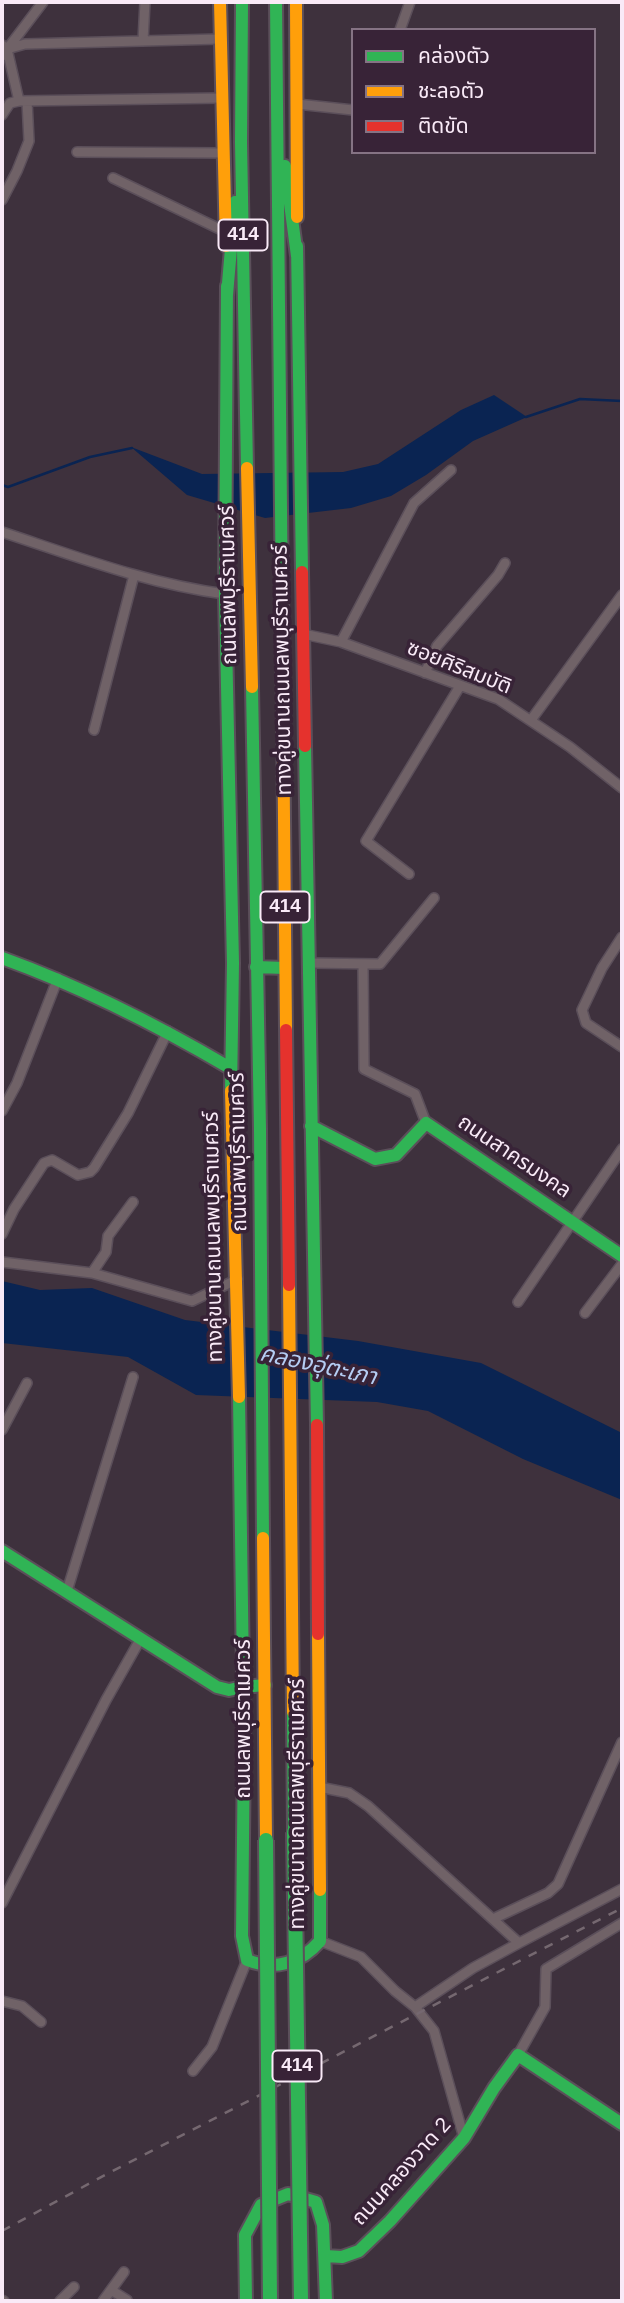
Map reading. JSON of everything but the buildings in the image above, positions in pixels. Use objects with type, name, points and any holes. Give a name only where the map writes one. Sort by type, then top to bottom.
[{"type":"main road","name":"ทางคู่ขนานถนนลพบุรีราเมศวร์","points":[[220,2],[227,295],[224,471],[233,963],[230,1068],[238,1282],[243,1687],[242,1936],[247,1960],[261,1967],[287,1964],[314,1949],[320,1941],[318,1415],[300,467],[296,2]]},
{"type":"main road","name":"ถนนลพบุรีราเมศวร์","points":[[242,2],[241,142],[261,1285],[270,2301]]},
{"type":"main road","name":"414","points":[[276,2],[279,527],[300,2301]]},
{"type":"main road","points":[[278,95],[297,256]]},
{"type":"main road","points":[[227,295],[241,142]]},
{"type":"main road","points":[[2,958],[58,978],[168,1031],[230,1068]]},
{"type":"main road","points":[[256,967],[285,968]]},
{"type":"main road","name":"ถนนสาครมงคล","points":[[311,1126],[375,1159],[396,1155],[426,1123],[622,1256]]},
{"type":"main road","points":[[2,1550],[217,1687],[229,1690],[265,1685]]},
{"type":"main road","points":[[518,2055],[622,2124]]},
{"type":"main road","name":"ถนนคลองวาด 2","points":[[326,2256],[342,2257],[359,2252],[390,2221],[464,2138],[494,2088],[518,2055]]},
{"type":"main road","points":[[246,2301],[245,2235],[261,2205],[288,2194],[316,2202],[323,2225],[326,2301]]},
{"type":"street","points":[[4,50],[43,2]]},
{"type":"street","points":[[143,41],[145,2]]},
{"type":"street","points":[[401,28],[410,2]]},
{"type":"street","points":[[4,50],[25,44],[220,39]]},
{"type":"street","points":[[2,200],[29,141],[23,101],[4,50]]},
{"type":"street","points":[[2,115],[10,103],[23,101],[222,97]]},
{"type":"street","points":[[297,104],[351,110]]},
{"type":"street","points":[[78,152],[223,153]]},
{"type":"street","points":[[113,178],[226,232]]},
{"type":"street","points":[[341,642],[414,503],[451,470]]},
{"type":"street","points":[[2,532],[184,589],[225,594]]},
{"type":"street","points":[[425,673],[437,646],[498,575],[505,563]]},
{"type":"street","points":[[94,730],[134,575]]},
{"type":"street","points":[[531,720],[622,595]]},
{"type":"street","name":"ซอยศิริสมบัติ","points":[[303,635],[341,642],[498,699],[531,720],[622,788]]},
{"type":"street","points":[[409,874],[366,841],[460,686]]},
{"type":"street","points":[[310,962],[380,964],[434,898]]},
{"type":"street","points":[[622,937],[602,968],[582,1010],[586,1023],[622,1047]]},
{"type":"street","points":[[363,964],[364,1069],[415,1094],[426,1123]]},
{"type":"street","points":[[2,1111],[17,1083],[58,978]]},
{"type":"street","points":[[2,1234],[14,1209],[44,1163],[51,1160],[78,1175],[94,1168],[128,1113],[168,1031]]},
{"type":"street","points":[[518,1303],[622,1149]]},
{"type":"street","points":[[92,1273],[106,1252],[108,1236],[133,1202]]},
{"type":"street","points":[[2,1262],[92,1273],[192,1301],[238,1282]]},
{"type":"street","points":[[585,1314],[622,1264]]},
{"type":"street","points":[[68,1591],[133,1377]]},
{"type":"street","points":[[2,1430],[27,1384]]},
{"type":"street","points":[[2,1903],[106,1700],[141,1638]]},
{"type":"street","points":[[493,1919],[548,1893],[558,1884],[622,1742]]},
{"type":"street","points":[[319,1787],[349,1793],[368,1806],[519,1943]]},
{"type":"street","points":[[415,2007],[473,1968],[622,1889]]},
{"type":"street","points":[[518,2055],[545,2007],[546,1969],[622,1923]]},
{"type":"street","points":[[320,1941],[361,1956],[395,1991],[415,2007],[434,2031],[464,2138]]},
{"type":"street","points":[[193,2071],[212,2048],[247,1960]]},
{"type":"street","points":[[2,2001],[22,2006],[41,2022]]},
{"type":"street","points":[[103,2301],[124,2272]]},
{"type":"street","points":[[60,2301],[74,2287]]},
{"type":"street","points":[[111,2290],[127,2300]]},
{"type":"water","points":[[494,395],[527,417],[473,441],[391,496],[351,508],[265,518],[187,495],[131,447],[202,474],[343,472],[378,464],[461,410]]},
{"type":"water","name":"คลองอุ่ตะเภา","points":[[2,1281],[40,1290],[92,1288],[185,1320],[358,1341],[481,1363],[622,1433],[622,1500],[523,1459],[428,1411],[377,1402],[196,1395],[128,1357],[2,1343]]},
{"type":"waterway","points":[[526,417],[580,399],[622,401]]},
{"type":"waterway","points":[[2,485],[8,487],[90,457],[132,448]]},
{"type":"railway","points":[[2,2231],[622,1908]]},
{"type":"traffic: fast","points":[[242,2],[241,142],[247,468]]},
{"type":"traffic: fast","points":[[276,2],[283,712]]},
{"type":"traffic: fast","points":[[285,166],[297,256]]},
{"type":"traffic: fast","points":[[227,295],[235,202]]},
{"type":"traffic: fast","points":[[297,246],[302,572]]},
{"type":"traffic: fast","points":[[227,286],[225,594],[233,963],[231,1091]]},
{"type":"traffic: fast","points":[[252,687],[260,1129],[263,1538]]},
{"type":"traffic: fast","points":[[305,746],[317,1425]]},
{"type":"traffic: fast","points":[[2,958],[119,1008],[230,1068]]},
{"type":"traffic: fast","points":[[256,967],[285,968]]},
{"type":"traffic: fast","points":[[311,1126],[375,1159],[396,1155],[426,1123],[622,1256]]},
{"type":"traffic: fast","points":[[239,1397],[244,1744],[242,1936],[247,1960],[277,1965],[296,1960],[313,1949],[320,1941],[320,1890]]},
{"type":"traffic: fast","points":[[2,1551],[217,1687],[229,1690],[243,1687]]},
{"type":"traffic: fast","points":[[243,1687],[265,1685]]},
{"type":"traffic: fast","points":[[293,1712],[294,1832]]},
{"type":"traffic: fast","points":[[294,1832],[301,2301]]},
{"type":"traffic: fast","points":[[266,1840],[270,2301]]},
{"type":"traffic: fast","points":[[326,2256],[342,2257],[359,2251],[390,2221],[464,2138],[494,2088],[518,2055],[622,2124]]},
{"type":"traffic: fast","points":[[246,2301],[245,2235],[261,2205],[288,2194],[316,2202],[323,2225],[326,2301]]},
{"type":"traffic: slow","points":[[220,2],[226,246]]},
{"type":"traffic: slow","points":[[296,2],[297,217]]},
{"type":"traffic: slow","points":[[247,468],[252,687]]},
{"type":"traffic: slow","points":[[283,712],[286,1030]]},
{"type":"traffic: slow","points":[[231,1091],[239,1397]]},
{"type":"traffic: slow","points":[[289,1285],[293,1712]]},
{"type":"traffic: slow","points":[[263,1538],[266,1840]]},
{"type":"traffic: slow","points":[[318,1634],[320,1890]]},
{"type":"traffic: jam","points":[[302,572],[305,746]]},
{"type":"traffic: jam","points":[[286,1030],[289,1285]]},
{"type":"traffic: jam","points":[[317,1425],[318,1634]]}]
